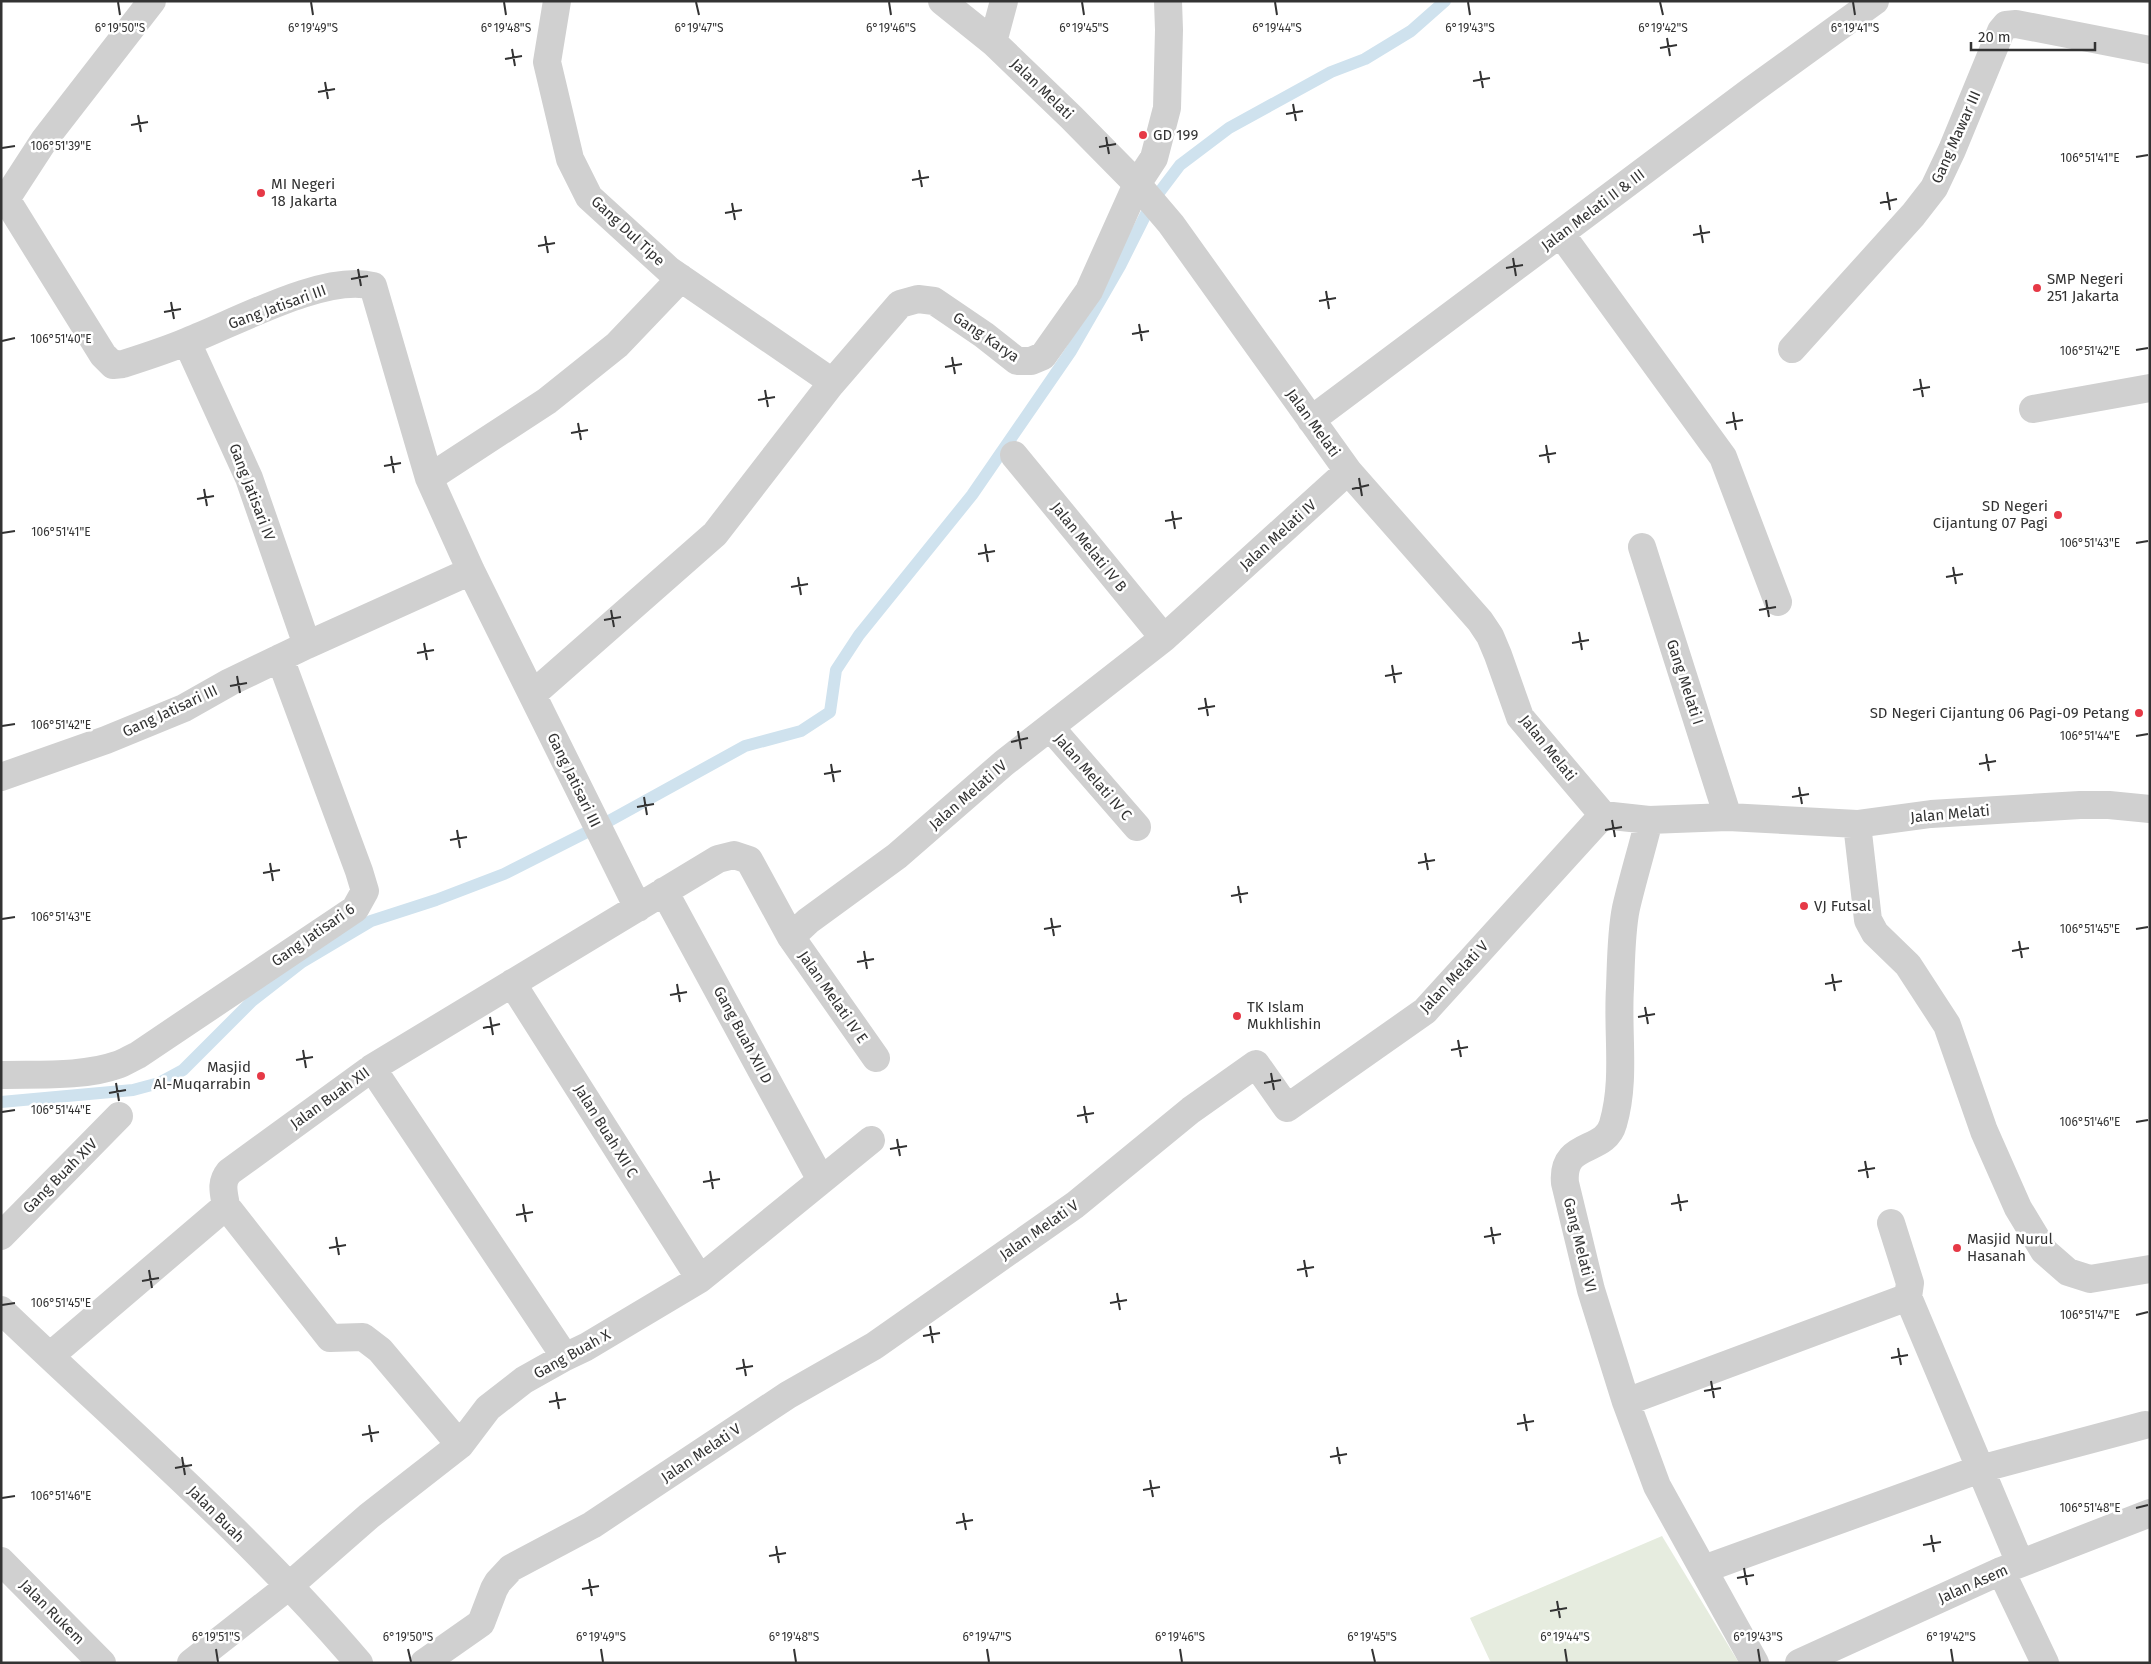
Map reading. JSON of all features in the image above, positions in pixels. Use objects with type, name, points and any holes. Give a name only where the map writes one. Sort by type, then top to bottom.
[{"type":"street","points":[[4,201],[45,139],[152,1]]},
{"type":"street","name":"Gang Dul Tipe","points":[[557,1],[547,62],[570,159],[589,198],[669,270],[766,335],[822,375],[831,384]]},
{"type":"street","name":"Jalan Melati","points":[[942,1],[993,42],[1072,117],[1139,187],[1171,224],[1348,471],[1480,621],[1490,636],[1498,655],[1520,717],[1603,814],[1649,820],[1728,817],[1858,824],[1931,814],[2080,805],[2109,804],[2150,809]]},
{"type":"street","points":[[993,42],[1004,1]]},
{"type":"street","name":"Gang Karya","points":[[533,694],[715,534],[831,384],[900,304],[918,298],[934,301],[984,335],[1017,361],[1030,361],[1043,356],[1089,291],[1154,158],[1167,108],[1168,1]]},
{"type":"street","name":"Jalan Melati II & III","points":[[1311,420],[1752,90],[1875,1]]},
{"type":"street","name":"Gang Mawar III","points":[[1792,349],[1913,215],[1934,188],[1952,150],[2001,31],[2006,25],[2016,24],[2150,50]]},
{"type":"street","name":"Gang Jatisari III","points":[[4,201],[104,355],[113,365],[123,364],[187,342],[267,308],[312,292],[353,283],[373,286],[429,478],[471,571],[638,908]]},
{"type":"street","points":[[1561,234],[1723,457],[1778,602]]},
{"type":"street","points":[[429,478],[548,401],[618,345],[681,278]]},
{"type":"street","name":"Gang Jatisari IV","points":[[187,342],[249,478],[307,645]]},
{"type":"street","points":[[2034,409],[2150,388]]},
{"type":"street","name":"Jalan Melati IV B","points":[[1014,455],[1164,638]]},
{"type":"street","name":"Jalan Melati IV","points":[[790,937],[808,921],[897,856],[1004,763],[1164,638],[1348,471]]},
{"type":"street","name":"Gang Melati I","points":[[1642,547],[1728,817]]},
{"type":"street","name":"Gang Jatisari III","points":[[1,777],[106,740],[184,708],[307,645],[471,571]]},
{"type":"street","name":"Gang Jatisari 6","points":[[1,1075],[102,1070],[118,1065],[138,1055],[355,909],[365,891],[280,658]]},
{"type":"street","name":"Jalan Melati IV C","points":[[1050,727],[1137,827]]},
{"type":"street","name":"Jalan Melati V","points":[[424,1663],[481,1623],[498,1582],[511,1568],[592,1525],[788,1395],[874,1346],[1075,1205],[1191,1110],[1256,1064],[1287,1108],[1425,1010],[1603,814]]},
{"type":"street","name":"Gang Melati VI","points":[[1649,820],[1626,910],[1620,989],[1620,1078],[1614,1122],[1610,1134],[1572,1155],[1568,1160],[1564,1174],[1590,1290],[1626,1402],[1657,1486],[1755,1663]]},
{"type":"street","points":[[1858,824],[1868,920],[1875,932],[1908,965],[1947,1025],[1984,1131],[2018,1208],[2044,1251],[2068,1272],[2090,1279],[2150,1269]]},
{"type":"street","points":[[664,891],[718,859],[734,855],[749,860],[790,937]]},
{"type":"street","name":"Jalan Buah XII","points":[[226,1206],[222,1186],[229,1172],[372,1068],[664,891]]},
{"type":"street","name":"Gang Buah XII D","points":[[664,891],[821,1180]]},
{"type":"street","name":"Jalan Melati IV E","points":[[790,937],[876,1058]]},
{"type":"street","name":"Jalan Buah XII C","points":[[512,983],[700,1279]]},
{"type":"street","points":[[372,1068],[565,1357]]},
{"type":"street","name":"Gang Buah XIV","points":[[1,1236],[119,1116]]},
{"type":"street","name":"Gang Buah X","points":[[289,1586],[369,1516],[460,1445],[488,1408],[524,1380],[586,1347],[700,1279],[871,1140]]},
{"type":"street","points":[[50,1356],[226,1206],[330,1338],[364,1337],[380,1350],[460,1445]]},
{"type":"street","points":[[1891,1224],[1910,1283],[1908,1297],[1980,1469],[2010,1567],[2045,1663]]},
{"type":"street","points":[[1626,1402],[1908,1297]]},
{"type":"street","name":"Jalan Buah","points":[[1,1310],[175,1473],[289,1586],[358,1663]]},
{"type":"street","points":[[1704,1569],[1980,1469],[2145,1425]]},
{"type":"street","name":"Jalan Asem","points":[[1799,1663],[1837,1654],[2010,1567],[2150,1513]]},
{"type":"street","name":"Jalan Rukem","points":[[1,1562],[102,1663]]},
{"type":"street","points":[[191,1663],[289,1586]]},
{"type":"shaded area","points":[[1662,1536],[1739,1663],[1491,1663],[1470,1618]]},
{"type":"waterway","points":[[1,1102],[133,1090],[159,1083],[183,1070],[252,1001],[302,962],[371,921],[436,900],[504,874],[609,821],[745,746],[801,731],[830,712],[836,670],[859,635],[972,495],[1071,351],[1120,266],[1152,202],[1180,165],[1229,128],[1331,72],[1365,59],[1411,31],[1445,1]]},
{"type":"place","name":"GD 199","points":[[1143,135]]},
{"type":"place","name":"MI Negeri 18 Jakarta","points":[[261,193]]},
{"type":"place","name":"SMP Negeri 251 Jakarta","points":[[2037,288]]},
{"type":"place","name":"SD Negeri Cijantung 07 Pagi","points":[[2058,515]]},
{"type":"place","name":"SD Negeri Cijantung 06 Pagi-09 Petang","points":[[2139,713]]},
{"type":"place","name":"VJ Futsal","points":[[1804,906]]},
{"type":"place","name":"TK Islam Mukhlishin","points":[[1237,1016]]},
{"type":"place","name":"Masjid Al-Muqarrabin","points":[[261,1076]]},
{"type":"place","name":"Masjid Nurul Hasanah","points":[[1957,1248]]}]
